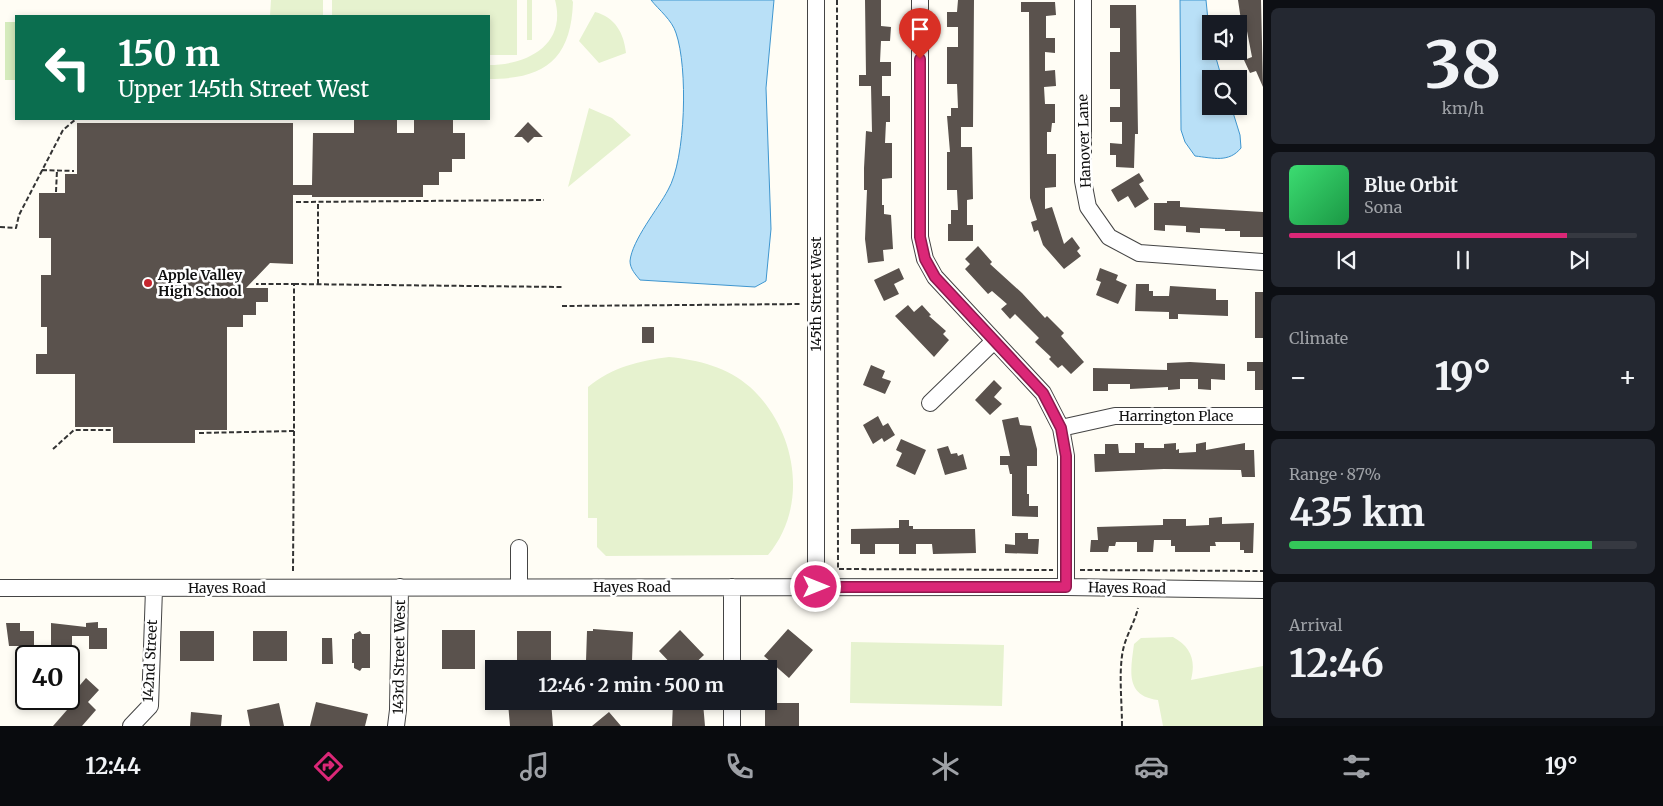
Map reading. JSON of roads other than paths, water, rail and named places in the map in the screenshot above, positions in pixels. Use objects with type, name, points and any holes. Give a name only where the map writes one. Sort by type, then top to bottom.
[{"type":"street","name":"145th Street West","points":[[816,0],[816,587]]},
{"type":"street","points":[[920,0],[920,237],[925,259],[935,277],[1043,393],[1061,428],[1066,456],[1066,587]]},
{"type":"street","name":"Hanover Lane","points":[[1082,0],[1083,181],[1088,207],[1109,237],[1139,253],[1263,262]]},
{"type":"street","points":[[930,403],[994,341]]},
{"type":"street","name":"Harrington Place","points":[[1061,428],[1115,416],[1263,416]]},
{"type":"street","points":[[519,548],[519,587]]},
{"type":"street","name":"143rd Street West","points":[[396,726],[398,716],[400,587]]},
{"type":"street","points":[[732,587],[732,660]]},
{"type":"street","name":"Hayes Road","points":[[0,588],[1066,587],[1263,590]]},
{"type":"street","name":"142nd Street","points":[[131,726],[150,706],[154,589]]},
{"type":"street","points":[[732,710],[732,726]]},
{"type":"water","points":[[651,0],[774,0],[766,88],[771,229],[766,281],[755,287],[640,280],[631,267],[630,261],[635,244],[668,190],[674,176],[682,136],[683,89],[680,48],[672,24]]},
{"type":"water","points":[[1180,0],[1206,0],[1207,15],[1202,15],[1202,60],[1217,60],[1219,70],[1202,70],[1202,115],[1234,115],[1240,135],[1241,148],[1226,158],[1195,156],[1185,142],[1181,130]]},
{"type":"place","name":"Apple Valley High School","points":[[148,283]]}]
